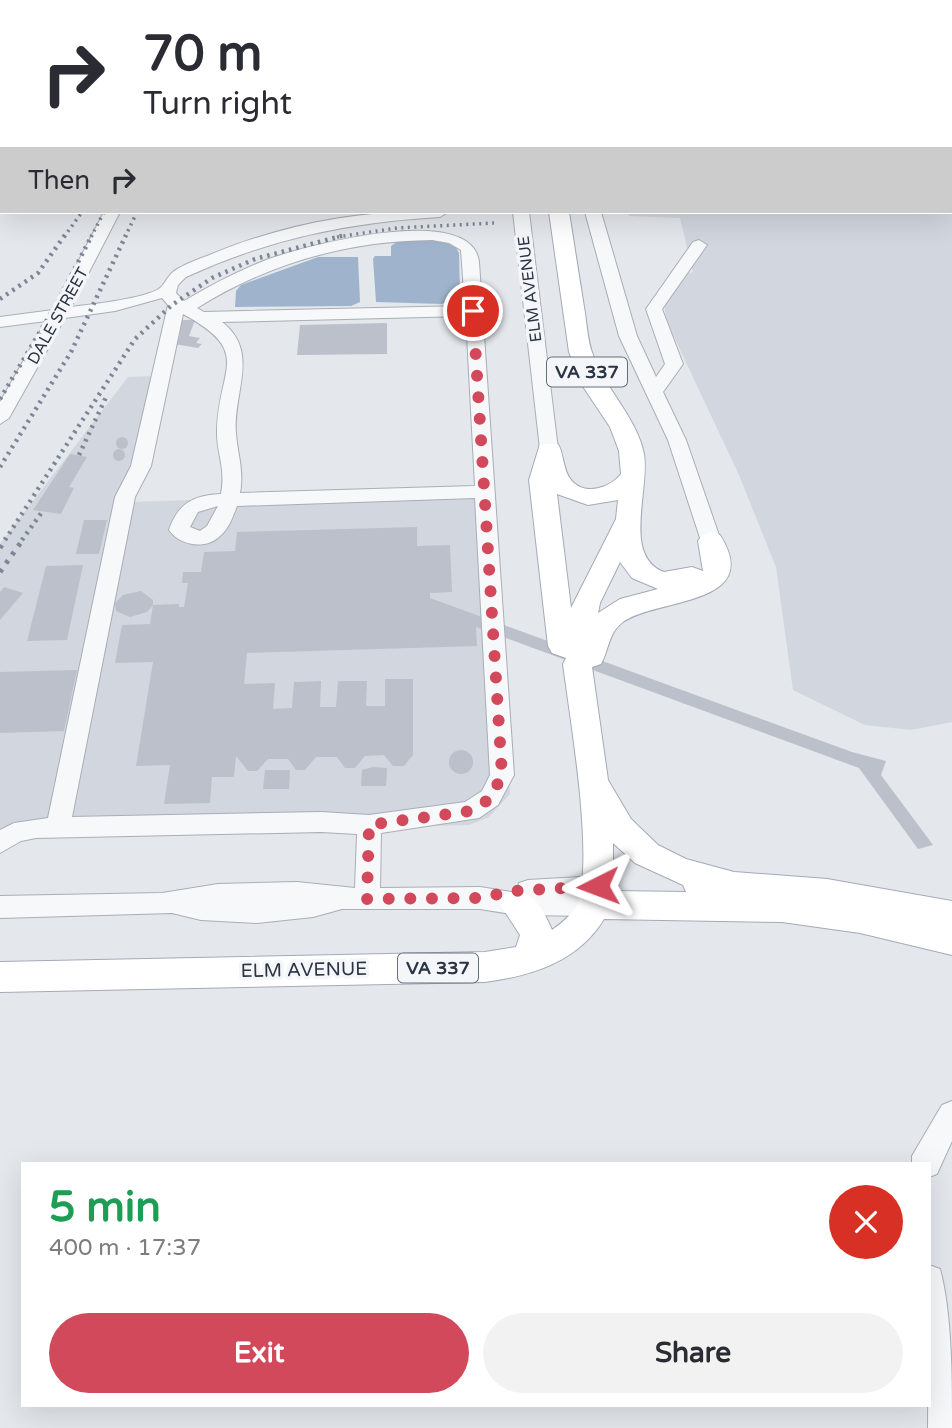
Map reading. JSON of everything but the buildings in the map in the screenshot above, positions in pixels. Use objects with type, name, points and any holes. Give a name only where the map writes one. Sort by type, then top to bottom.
[{"type":"main road","name":"VA 337","points":[[559,214],[583,363],[622,427],[634,469],[629,519],[595,584],[580,620],[577,658]]},
{"type":"main road","points":[[549,449],[555,477],[562,487],[575,494],[611,494],[625,487],[634,469]]},
{"type":"main road","points":[[549,449],[542,481],[577,658],[590,766],[597,895]]},
{"type":"main road","points":[[629,519],[626,538],[629,559],[639,570],[658,579],[684,579],[698,572],[708,560],[711,541]]},
{"type":"main road","points":[[577,658],[609,619],[633,605],[697,589],[712,579],[716,568],[711,541]]},
{"type":"main road","points":[[595,584],[631,594],[662,596]]},
{"type":"main road","points":[[590,766],[610,818],[648,857],[681,872],[747,885],[836,892],[952,915]]},
{"type":"main road","points":[[597,895],[747,885]]},
{"type":"main road","points":[[597,895],[782,908],[860,919],[952,940]]},
{"type":"main road","name":"ELM AVENUE","points":[[0,977],[485,967],[529,959],[553,947],[573,933],[597,895]]},
{"type":"main road","points":[[517,904],[531,920],[537,935],[529,959]]},
{"type":"street","name":"DALE STREET","points":[[0,418],[61,313],[111,214]]},
{"type":"street","points":[[399,214],[318,218],[224,254],[180,274],[172,281],[183,305],[228,337],[234,357],[227,417],[227,441],[233,463],[229,500],[484,492]]},
{"type":"street","name":"ELM AVENUE","points":[[522,214],[549,449]]},
{"type":"street","points":[[594,214],[628,336],[677,440],[711,541]]},
{"type":"street","points":[[654,392],[674,364],[654,309],[699,245]]},
{"type":"street","points":[[0,322],[127,304],[473,311]]},
{"type":"street","points":[[58,828],[125,497],[141,466],[183,305]]},
{"type":"street","points":[[0,844],[22,830],[58,828],[321,822],[369,825],[359,899]]},
{"type":"street","points":[[480,898],[513,891],[597,895]]},
{"type":"street","points":[[0,907],[162,904],[219,913],[299,910],[359,899],[480,898],[517,904],[597,895]]},
{"type":"street","points":[[931,1298],[945,1428]]},
{"type":"lane","points":[[183,305],[238,278],[298,254],[363,241],[430,235],[460,241],[470,250],[502,775],[490,799],[470,811],[369,825]]},
{"type":"lane","points":[[927,1162],[927,1156],[952,1115]]},
{"type":"shaded area","points":[[952,214],[952,722],[911,730],[865,725],[793,690],[776,567],[739,475],[667,322],[663,298],[674,277],[693,272],[680,218],[629,216]]},
{"type":"shaded area","points":[[154,376],[131,502],[491,490],[510,794],[489,817],[469,825],[0,836],[0,544],[128,377]]},
{"type":"water","points":[[440,240],[456,247],[459,253],[460,294],[442,304],[376,302],[375,256],[391,256],[391,246],[398,241]]},
{"type":"water","points":[[318,257],[358,257],[360,302],[351,306],[235,307],[236,291],[241,285]]},
{"type":"railway","points":[[64,237],[81,214]]},
{"type":"railway","points":[[91,237],[103,214]]},
{"type":"railway","points":[[125,237],[136,214]]},
{"type":"railway","points":[[338,237],[397,228],[494,223]]},
{"type":"railway","points":[[0,299],[38,273],[65,235]]},
{"type":"railway","points":[[0,399],[57,303],[92,235]]},
{"type":"railway","points":[[0,467],[71,352],[126,235]]},
{"type":"railway","points":[[338,237],[345,235]]},
{"type":"railway","points":[[5,540],[135,339],[172,305],[212,278],[255,259],[338,237]]},
{"type":"railway","points":[[79,455],[107,395]]},
{"type":"railway","points":[[22,540],[42,512]]},
{"type":"railway","points":[[0,548],[6,538]]},
{"type":"railway","points":[[0,572],[24,538]]},
{"type":"route","points":[[473,311],[502,775],[490,799],[470,811],[369,825],[367,899],[480,898],[513,891],[598,886]]}]
